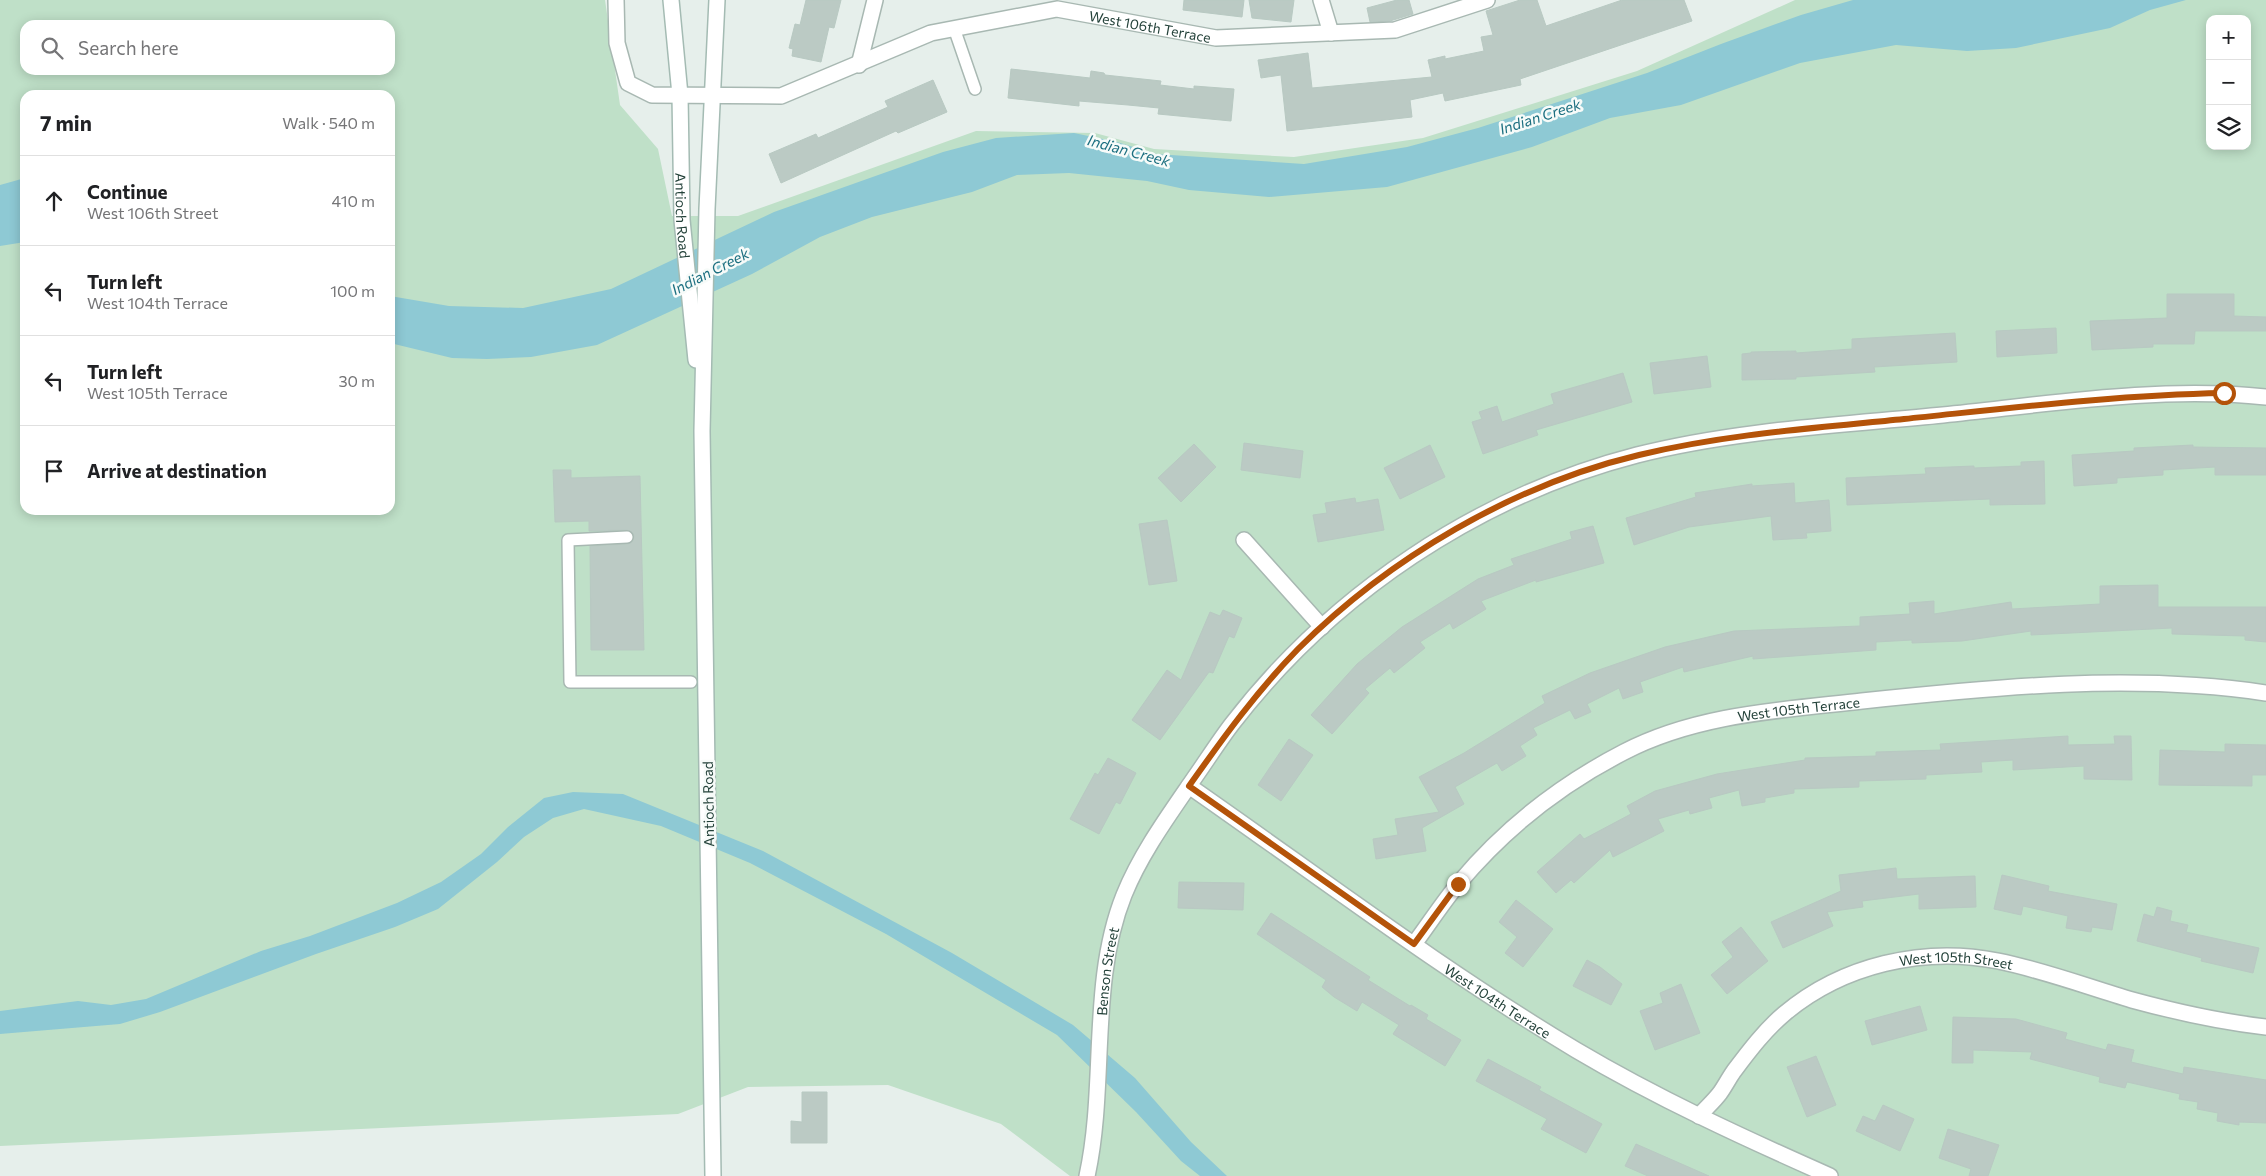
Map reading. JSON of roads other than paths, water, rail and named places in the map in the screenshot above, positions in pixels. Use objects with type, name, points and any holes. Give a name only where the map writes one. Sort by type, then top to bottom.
[{"type":"street","name":"West 106th Terrace","points":[[616,0],[617,43],[628,83],[652,95],[712,96],[781,96],[931,33],[1057,9],[1216,38],[1395,30],[1488,0]]},
{"type":"street","name":"Antioch Road","points":[[671,0],[680,95],[682,220],[702,432]]},
{"type":"street","name":"Antioch Road","points":[[713,1176],[702,432],[707,209],[718,0]]},
{"type":"street","points":[[858,65],[875,0]]},
{"type":"street","points":[[1321,0],[1331,33]]},
{"type":"street","name":"Benson Street","points":[[1087,1176],[1095,1120],[1106,971],[1122,900],[1136,867],[1232,724],[1273,676],[1347,605],[1411,556],[1512,500],[1563,479],[1635,455],[1687,444],[1776,432],[2150,394],[2224,393],[2266,397]]},
{"type":"street","points":[[1244,540],[1322,627]]},
{"type":"street","name":"West 105th Terrace","points":[[1414,944],[1458,884],[1499,839],[1533,808],[1572,781],[1626,751],[1670,732],[1756,712],[1979,688],[2057,684],[2150,683],[2243,689],[2266,693]]},
{"type":"street","name":"West 104th Terrace","points":[[1189,786],[1414,944],[1505,1006],[1577,1051],[1700,1116],[1830,1176]]},
{"type":"street","name":"West 105th Street","points":[[1700,1116],[1720,1093],[1766,1032],[1797,1003],[1846,976],[1884,963],[1921,957],[1950,956],[1997,961],[2182,1013],[2231,1023],[2266,1027]]},
{"type":"lane","points":[[954,28],[975,89]]},
{"type":"lane","points":[[627,537],[568,540],[570,682],[691,682]]},
{"type":"water","name":"Indian Creek","points":[[1853,0],[2186,0],[2150,10],[2110,28],[2016,48],[1967,51],[1896,45],[1800,63],[1681,105],[1610,118],[1532,147],[1387,187],[1269,197],[1189,190],[1147,181],[1069,173],[1017,175],[972,192],[872,217],[820,237],[752,274],[597,345],[531,357],[487,359],[452,358],[395,344],[395,297],[449,306],[523,308],[611,289],[774,212],[943,152],[996,138],[1074,133],[1117,142],[1156,154],[1304,164],[1407,147],[1478,128],[1647,73],[1801,15]]},
{"type":"water","points":[[20,179],[20,243],[0,246],[0,185]]},
{"type":"water","points":[[573,792],[623,794],[763,851],[952,953],[1073,1025],[1135,1078],[1191,1142],[1227,1176],[1200,1176],[1181,1161],[1136,1112],[1057,1035],[886,934],[750,863],[661,826],[584,809],[553,818],[524,837],[497,862],[438,909],[395,927],[160,1012],[120,1024],[0,1034],[0,1011],[78,1001],[111,1005],[146,999],[261,951],[310,936],[397,903],[441,882],[481,854],[508,827],[544,798]]}]
